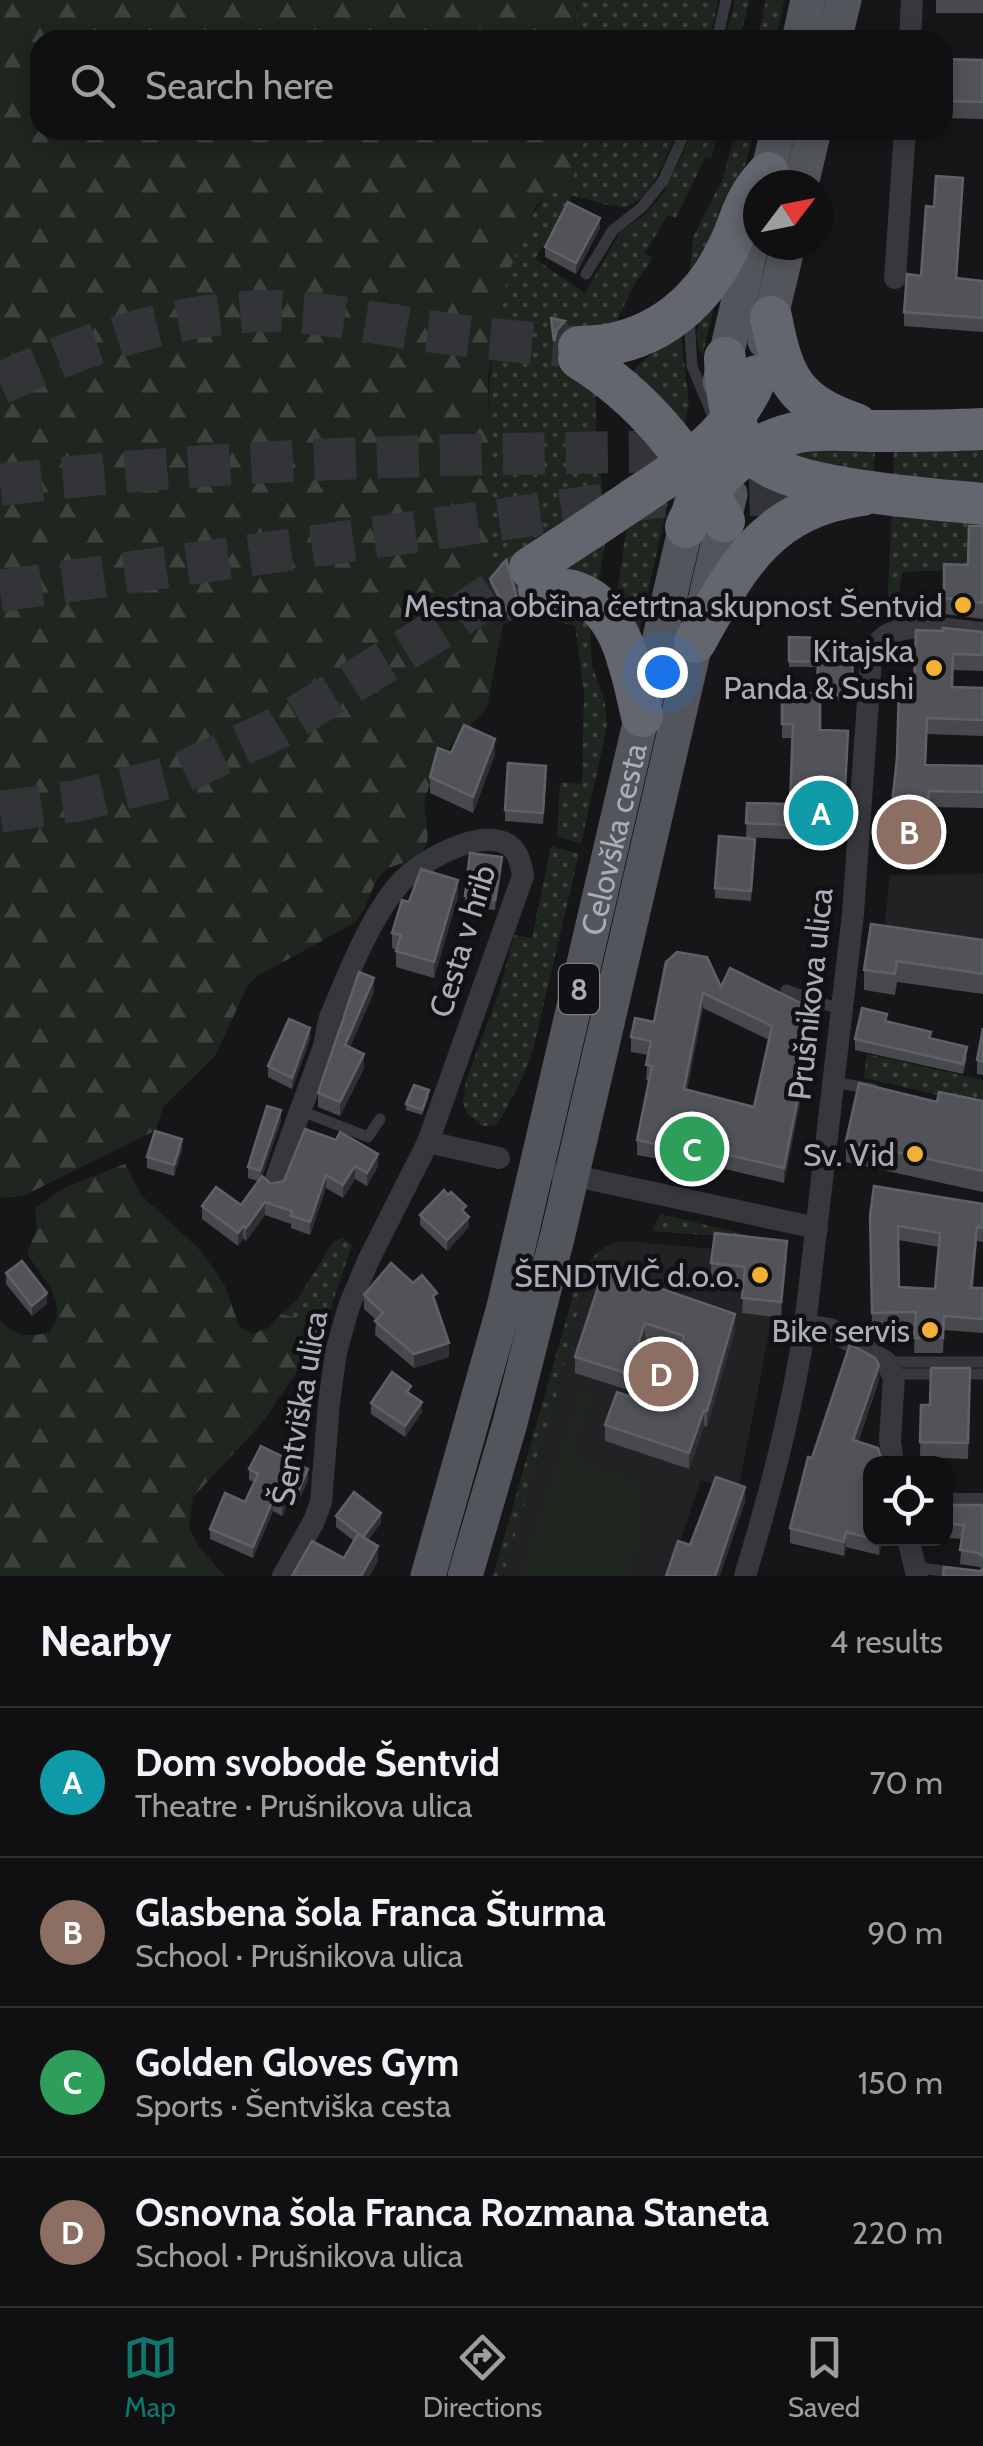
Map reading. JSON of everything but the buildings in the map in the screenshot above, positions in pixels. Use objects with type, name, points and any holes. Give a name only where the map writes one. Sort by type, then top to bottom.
[{"type":"highway","points":[[743,207],[728,249],[694,299],[651,332],[586,354],[660,426],[717,465],[766,465],[783,473],[883,494],[983,504]]},
{"type":"highway","points":[[771,318],[781,363],[796,390],[817,408],[886,431]]},
{"type":"highway","points":[[717,465],[741,367]]},
{"type":"highway","points":[[642,716],[631,671],[608,616],[588,598],[544,582],[588,530],[640,495],[800,432],[983,429]]},
{"type":"highway","points":[[695,642],[735,570],[760,540],[818,504],[883,494]]},
{"type":"main road","points":[[836,30],[844,0]]},
{"type":"main road","points":[[778,140],[778,170]]},
{"type":"main road","points":[[786,170],[807,140]]},
{"type":"main road","points":[[741,367],[753,260]]},
{"type":"main road","points":[[741,367],[771,318],[785,260]]},
{"type":"main road","name":"Celovška cesta","points":[[428,1576],[554,1171],[695,642],[717,465]]},
{"type":"main road","name":"Celovška cesta","points":[[465,1576],[514,1404],[554,1171],[642,716],[717,465]]},
{"type":"street","points":[[910,30],[912,0]]},
{"type":"street","points":[[894,278],[904,140]]},
{"type":"street","name":"Prušnikova ulica","points":[[745,1576],[776,1476],[805,1325],[853,914],[874,648],[889,632],[903,628],[983,633]]},
{"type":"street","name":"Cesta v hrib","points":[[275,1182],[324,1047],[329,1020],[376,920],[404,879],[448,850],[469,842],[489,839],[508,843],[520,856],[523,876],[428,1142]]},
{"type":"street","points":[[428,1142],[499,1158]]},
{"type":"street","name":"Šentviška ulica","points":[[283,1576],[320,1502],[336,1352],[348,1306],[428,1142]]},
{"type":"street","points":[[554,1171],[816,1228]]},
{"type":"street","points":[[805,1325],[830,1328],[889,1368],[893,1456]]},
{"type":"street","points":[[953,1504],[983,1504]]},
{"type":"street","points":[[910,1546],[916,1571]]},
{"type":"lane","points":[[719,30],[726,0]]},
{"type":"lane","points":[[586,274],[612,230],[641,208],[663,181],[681,140]]},
{"type":"lane","points":[[694,299],[688,335],[692,366],[717,465]]},
{"type":"lane","points":[[786,990],[841,1010]]},
{"type":"lane","points":[[832,1082],[889,1093]]},
{"type":"lane","points":[[300,1110],[368,1137],[380,1119]]},
{"type":"lane","points":[[889,1368],[983,1362]]},
{"type":"lane","points":[[889,1368],[983,1374]]},
{"type":"lane","points":[[916,1571],[977,1576]]},
{"type":"shaded area","points":[[983,874],[983,948],[884,931],[890,875]]},
{"type":"shaded area","points":[[625,1241],[715,1249],[745,1283],[749,1314],[772,1317],[738,1492],[701,1480],[668,1576],[503,1576],[582,1295],[590,1280]]},
{"type":"green space","points":[[0,0],[579,0],[574,30],[30,30],[30,140],[572,140],[575,190],[552,188],[535,207],[508,274],[488,376],[490,584],[510,621],[503,625],[487,707],[451,746],[428,789],[428,836],[424,849],[416,858],[380,875],[353,924],[257,976],[247,987],[215,1056],[163,1107],[156,1130],[23,1196],[0,1198]]},
{"type":"green space","points":[[579,0],[718,0],[712,30],[574,30]]},
{"type":"green space","points":[[735,0],[749,0],[742,30],[728,30]]},
{"type":"green space","points":[[766,0],[784,0],[778,30],[759,30]]},
{"type":"green space","points":[[572,140],[674,140],[657,176],[632,205],[622,207],[573,196],[535,259],[585,293],[621,231],[646,214],[664,192],[689,140],[716,140],[711,158],[705,158],[676,218],[668,215],[645,253],[653,258],[634,285],[613,329],[581,330],[551,324],[558,367],[596,387],[603,495],[518,551],[490,584],[490,377],[508,272],[526,227],[552,188],[575,190]]},
{"type":"green space","points":[[733,140],[752,140],[717,247],[656,306],[690,271],[693,237],[723,178]]},
{"type":"green space","points":[[718,289],[702,355],[698,329]]},
{"type":"green space","points":[[680,327],[689,402],[683,435],[632,372]]},
{"type":"green space","points":[[983,440],[983,492],[893,482],[894,444]]},
{"type":"green space","points":[[875,444],[874,479],[777,453]]},
{"type":"green space","points":[[669,498],[635,650],[629,720],[623,728],[622,703],[607,667],[604,639],[619,581],[627,524]]},
{"type":"green space","points":[[892,508],[983,517],[983,569],[902,572],[897,611],[887,612]]},
{"type":"green space","points":[[606,538],[590,635],[592,665],[605,703],[607,727],[581,844],[557,836],[560,782],[582,784],[584,693],[575,626],[544,618],[540,609],[574,558]]},
{"type":"green space","points":[[551,846],[579,854],[533,1050],[499,1122],[482,1126],[467,1113],[463,1103],[466,1081],[499,992],[514,935],[532,938]]},
{"type":"green space","points":[[867,1054],[983,1080],[983,1105],[864,1078]]},
{"type":"green space","points":[[125,1164],[141,1195],[198,1248],[214,1269],[225,1286],[239,1326],[252,1334],[269,1327],[281,1314],[310,1323],[322,1335],[262,1423],[193,1497],[189,1528],[199,1547],[225,1576],[0,1576],[0,1320],[23,1335],[50,1332],[56,1301],[27,1254],[37,1227],[35,1208],[66,1187]]},
{"type":"green space","points":[[660,1214],[748,1235],[747,1238],[652,1231]]},
{"type":"green space","points":[[342,1238],[352,1245],[322,1335],[310,1323],[281,1314],[297,1300],[333,1242]]},
{"type":"green space","points":[[625,1241],[590,1280],[582,1295],[503,1576],[493,1576],[574,1292],[599,1252]]},
{"type":"green space","points":[[581,1390],[592,1394],[572,1457],[643,1481],[642,1536],[628,1576],[518,1576]]},
{"type":"tunnel","points":[[0,384],[127,334],[228,313],[319,314],[454,335],[579,347]]},
{"type":"tunnel","points":[[0,485],[267,462],[713,451]]},
{"type":"tunnel","points":[[0,591],[658,497],[838,493]]},
{"type":"tunnel","points":[[0,812],[76,801],[172,777],[276,729],[530,568]]},
{"type":"place","name":"Mestna občina četrtna skupnost Šentvid","points":[[963,605]]},
{"type":"place","name":"Kitajska Panda & Sushi","points":[[934,668]]},
{"type":"place","name":"Dom svobode Šentvid","points":[[821,813]]},
{"type":"place","name":"Glasbena šola Franca Šturma","points":[[909,832]]},
{"type":"place","name":"Golden Gloves Gym","points":[[692,1149]]},
{"type":"place","name":"Sv. Vid","points":[[915,1154]]},
{"type":"place","name":"ŠENDTVIČ d.o.o.","points":[[760,1275]]},
{"type":"place","name":"Bike servis","points":[[930,1330]]},
{"type":"place","name":"Osnovna šola Franca Rozmana Staneta","points":[[661,1374]]}]
